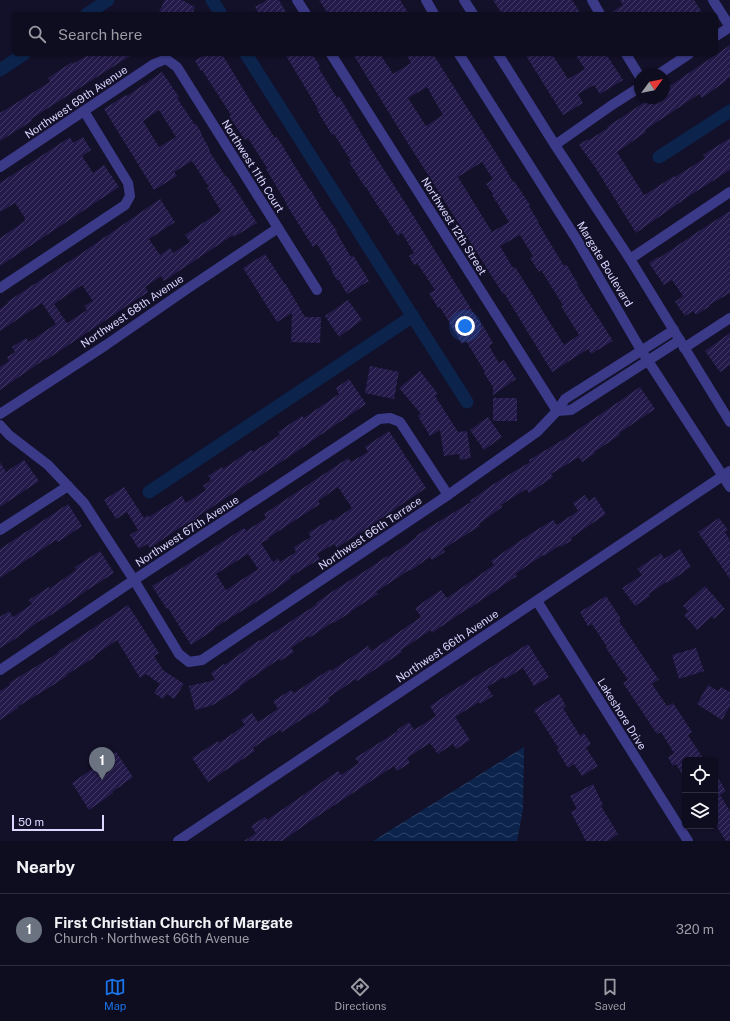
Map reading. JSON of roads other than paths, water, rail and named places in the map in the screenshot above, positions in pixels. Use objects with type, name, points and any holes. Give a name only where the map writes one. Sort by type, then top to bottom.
[{"type":"street","points":[[297,0],[305,12]]},
{"type":"street","points":[[426,0],[433,12]]},
{"type":"street","points":[[464,0],[472,12]]},
{"type":"street","points":[[592,0],[599,12]]},
{"type":"street","points":[[713,0],[730,27],[718,35]]},
{"type":"street","name":"Northwest 12th Street","points":[[332,56],[557,411]]},
{"type":"street","name":"Margate Boulevard","points":[[460,56],[577,240],[648,360],[727,473],[730,487]]},
{"type":"street","name":"Margate Boulevard","points":[[499,56],[555,145],[630,259],[730,422]]},
{"type":"street","points":[[627,56],[635,68]]},
{"type":"street","points":[[668,68],[686,56]]},
{"type":"street","name":"Northwest 69th Avenue","points":[[0,167],[154,64],[166,59]]},
{"type":"street","name":"Northwest 11th Court","points":[[166,59],[177,67],[317,290]]},
{"type":"street","points":[[555,145],[634,91]]},
{"type":"street","points":[[0,288],[125,205],[130,196],[128,183],[84,111]]},
{"type":"street","points":[[630,259],[730,192]]},
{"type":"street","name":"Northwest 68th Avenue","points":[[0,414],[106,345],[278,228]]},
{"type":"street","points":[[557,411],[571,410],[648,360],[682,344],[730,318]]},
{"type":"street","name":"Northwest 66th Terrace","points":[[134,580],[179,654],[189,662],[202,660],[448,495],[537,432],[557,411],[564,399],[674,330]]},
{"type":"street","name":"Northwest 67th Avenue","points":[[0,670],[379,419],[390,418],[400,422],[448,495]]},
{"type":"street","points":[[0,425],[10,435],[48,464],[84,503],[134,580]]},
{"type":"street","name":"Northwest 66th Avenue","points":[[178,841],[727,473]]},
{"type":"street","points":[[0,530],[68,486]]},
{"type":"street","name":"Lakeshore Drive","points":[[537,600],[688,841]]},
{"type":"water","points":[[524,747],[523,809],[517,841],[373,841]]},
{"type":"waterway","points":[[90,12],[108,0]]},
{"type":"waterway","points":[[212,0],[220,12]]},
{"type":"waterway","points":[[0,70],[21,56]]},
{"type":"waterway","points":[[247,56],[467,402]]},
{"type":"waterway","points":[[659,157],[730,111]]},
{"type":"waterway","points":[[149,492],[413,316]]},
{"type":"place","name":"First Christian Church of Margate","points":[[102,780]]}]
